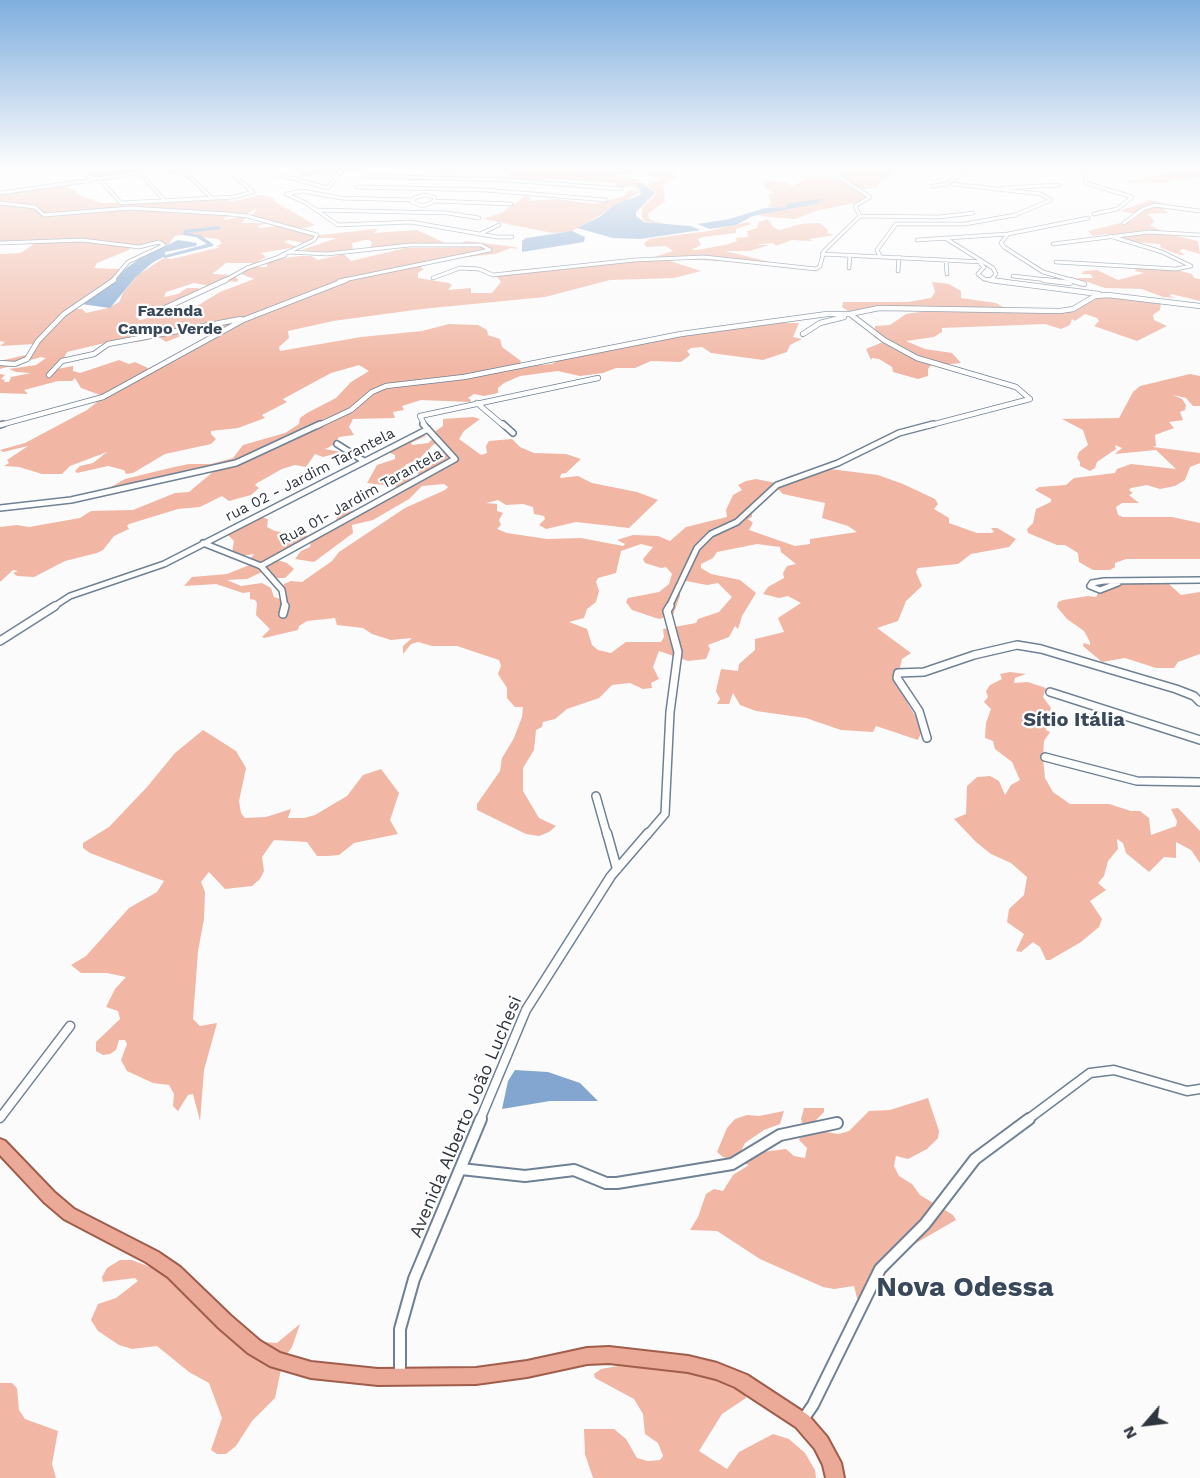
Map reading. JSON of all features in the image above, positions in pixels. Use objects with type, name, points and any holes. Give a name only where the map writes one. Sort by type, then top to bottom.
[{"type":"main road","points":[[0,1145],[49,1197],[69,1214],[152,1257],[174,1272],[225,1323],[254,1347],[276,1360],[311,1370],[400,1376],[488,1375],[587,1356],[650,1358],[688,1364],[725,1374],[764,1394],[802,1421],[821,1443],[832,1464],[835,1478]]},
{"type":"street","points":[[152,314],[221,283],[235,273],[294,251],[317,238],[317,235]]},
{"type":"street","points":[[490,235],[512,237]]},
{"type":"street","points":[[433,278],[460,268],[479,269],[493,274],[634,260],[704,257],[811,269],[820,266],[822,254],[841,235]]},
{"type":"street","points":[[880,256],[877,249],[887,235]]},
{"type":"street","points":[[917,240],[993,235]]},
{"type":"street","points":[[1007,235],[1001,243],[1004,247],[1043,272],[1084,284],[1013,276]]},
{"type":"street","points":[[1053,244],[1122,235]]},
{"type":"street","points":[[1056,262],[1166,269],[1185,269],[1191,266],[1162,252],[1110,236]]},
{"type":"street","points":[[945,238],[996,272],[991,278]]},
{"type":"street","points":[[0,243],[82,240],[139,247],[159,242],[164,245],[128,262],[113,281],[64,314],[38,341],[27,359],[15,364],[0,363]]},
{"type":"street","points":[[49,375],[62,361],[94,354],[108,344],[250,317],[287,305],[341,280],[490,250],[485,246],[475,244],[410,245],[334,254],[294,251]]},
{"type":"street","points":[[924,249],[927,259]]},
{"type":"street","points":[[822,254],[980,261]]},
{"type":"street","points":[[849,268],[850,255]]},
{"type":"street","points":[[898,271],[899,257]]},
{"type":"street","points":[[946,260],[947,274]]},
{"type":"street","points":[[980,261],[984,267],[978,274],[984,278],[982,280],[1095,296],[1108,295]]},
{"type":"street","points":[[984,278],[991,278],[999,283],[1200,306]]},
{"type":"street","points":[[802,334],[820,323],[869,308],[1059,311],[1073,309],[1095,296]]},
{"type":"street","points":[[0,508],[71,500],[236,463],[351,410],[372,392],[386,386],[476,375],[689,333],[827,314],[850,315]]},
{"type":"street","name":"Avenida Alberto João Luchesi","points":[[400,1376],[400,1329],[414,1279],[526,1010],[617,868],[661,820],[667,808],[670,712],[678,652],[677,641],[667,611],[697,548],[711,534],[737,522],[777,485],[838,463],[899,433],[1030,399],[1016,387],[985,380],[917,358],[884,340],[870,327],[850,315]]},
{"type":"street","points":[[0,425],[103,397],[250,317]]},
{"type":"street","points":[[477,403],[598,378]]},
{"type":"street","points":[[477,403],[513,433]]},
{"type":"street","name":"Rua 01- Jardim Tarantela","points":[[261,566],[455,459],[419,417],[477,403]]},
{"type":"street","name":"rua 02 - Jardim Tarantela","points":[[203,543],[428,429]]},
{"type":"street","points":[[337,444],[358,454],[364,461]]},
{"type":"street","points":[[0,641],[70,596],[164,564],[203,543],[261,566],[282,590],[286,602],[283,614]]},
{"type":"street","points":[[1120,581],[1200,580]]},
{"type":"street","points":[[927,738],[919,711],[897,674],[903,671],[924,672],[994,649],[1026,645],[1176,688],[1194,696],[1200,702]]},
{"type":"street","points":[[1050,692],[1200,740]]},
{"type":"street","points":[[1045,757],[1137,781],[1200,782]]},
{"type":"street","points":[[596,796],[617,868]]},
{"type":"street","points":[[0,1119],[70,1026]]},
{"type":"street","points":[[802,1421],[813,1405],[880,1269],[925,1224],[975,1160],[1090,1072],[1114,1070],[1200,1094]]},
{"type":"street","points":[[1187,1090],[1200,1089]]},
{"type":"street","points":[[461,1169],[525,1176],[574,1170],[606,1183],[617,1183],[732,1164],[780,1135],[837,1123]]},
{"type":"shaded area","points":[[0,235],[428,235],[445,243],[375,248],[370,247],[372,243],[370,240],[365,240],[352,243],[353,250],[326,252],[301,250],[337,238],[319,238],[304,243],[288,240],[284,242],[297,247],[261,253],[266,257],[255,263],[226,263],[212,274],[233,275],[239,280],[236,282],[225,281],[210,286],[194,283],[166,292],[164,297],[178,294],[187,288],[198,288],[201,291],[153,312],[135,316],[140,320],[197,306],[220,292],[254,279],[239,273],[253,267],[267,267],[267,263],[278,259],[300,256],[311,256],[318,260],[344,254],[351,261],[406,248],[491,247],[461,243],[466,241],[516,247],[517,249],[511,248],[495,254],[447,259],[420,267],[424,269],[418,273],[418,278],[449,283],[452,285],[448,290],[471,288],[471,293],[492,293],[501,282],[496,275],[513,270],[641,261],[673,251],[666,246],[646,247],[644,243],[650,239],[640,240],[679,235],[720,235],[698,239],[701,245],[691,250],[697,250],[729,244],[737,241],[736,238],[748,237],[748,235],[834,235],[809,239],[813,241],[792,240],[776,246],[773,243],[761,244],[757,245],[769,245],[750,251],[725,251],[778,264],[678,259],[670,261],[701,271],[674,278],[610,280],[545,297],[422,309],[333,321],[288,331],[289,338],[279,347],[280,351],[361,337],[422,331],[449,324],[478,325],[487,330],[488,335],[500,339],[502,347],[521,361],[519,365],[531,366],[552,364],[561,359],[655,339],[776,323],[799,323],[793,337],[802,339],[790,345],[787,352],[763,360],[711,353],[702,347],[691,348],[687,351],[690,355],[681,362],[651,361],[635,368],[616,368],[603,373],[580,376],[558,371],[520,376],[504,383],[498,388],[498,393],[484,396],[474,394],[468,398],[470,402],[421,400],[402,406],[404,410],[393,412],[395,418],[353,419],[349,427],[354,435],[339,437],[335,444],[325,449],[341,452],[323,457],[315,454],[306,467],[295,465],[282,469],[257,483],[255,485],[259,488],[251,495],[229,501],[222,496],[200,507],[178,509],[129,524],[127,526],[129,529],[114,536],[103,550],[97,553],[65,561],[34,577],[17,576],[13,573],[18,571],[13,570],[0,582],[0,527],[17,525],[29,527],[80,518],[91,511],[133,510],[175,493],[189,492],[214,471],[255,457],[250,456],[127,488],[109,488],[125,479],[174,467],[211,464],[233,458],[243,445],[285,433],[299,424],[300,418],[336,398],[351,382],[369,371],[359,365],[331,373],[283,399],[287,402],[262,415],[265,418],[238,428],[211,431],[216,439],[211,444],[165,454],[133,473],[126,474],[124,470],[108,466],[77,473],[75,471],[80,466],[93,463],[107,452],[70,466],[62,474],[42,474],[19,467],[4,466],[9,463],[7,460],[28,446],[3,452],[0,450],[25,443],[87,410],[97,402],[100,395],[81,388],[75,378],[72,381],[58,381],[24,390],[28,394],[0,393],[0,374],[5,375],[1,379],[5,380],[4,382],[9,382],[11,377],[31,373],[9,369],[36,365],[46,358],[41,357],[0,369],[0,361],[34,353],[30,348],[35,344],[0,346],[5,342],[0,341],[0,254],[21,253],[35,243],[51,243],[23,240],[0,242]],"holes":[[[183,235],[218,239],[222,243],[216,247],[221,247],[172,259],[164,258],[138,275],[123,293],[119,302],[108,308],[86,313],[82,309],[74,309],[127,273],[119,269],[94,268],[97,263],[129,250],[131,246],[168,245],[175,236]],[[188,333],[217,336],[141,378],[148,368],[135,362],[129,364],[119,360],[80,373],[73,371],[73,366],[57,369],[52,367],[64,358],[67,352],[109,342],[138,342],[159,337],[166,342]]]},
{"type":"shaded area","points":[[1109,235],[1172,235],[1198,241],[1200,254],[1183,249],[1179,251],[1185,255],[1180,255],[1161,248],[1160,244],[1132,242]]},
{"type":"shaded area","points":[[1136,268],[1177,270],[1192,274],[1194,278],[1200,279],[1200,301],[1171,294],[1170,296],[1176,298],[1163,297],[1142,289],[1105,288],[1076,278],[1093,278],[1090,274],[1081,274],[1084,271],[1097,270],[1118,280],[1144,273],[1135,271]]},
{"type":"shaded area","points":[[932,282],[949,284],[961,291],[961,298],[996,303],[1004,310],[1075,310],[1095,298],[1102,297],[1161,303],[1160,310],[1153,315],[1154,320],[1167,326],[1137,341],[1094,326],[1099,321],[1097,318],[1085,314],[1075,321],[1072,319],[1070,325],[1061,329],[1045,324],[942,328],[942,332],[934,337],[906,341],[925,349],[952,353],[961,363],[941,365],[927,363],[931,365],[928,369],[928,376],[918,379],[893,372],[892,367],[879,359],[872,358],[871,360],[866,349],[883,342],[874,337],[875,326],[890,325],[906,314],[927,311],[886,308],[851,313],[842,307],[843,302],[908,302],[931,298],[935,292]]},
{"type":"shaded area","points":[[1190,374],[1200,376],[1200,406],[1193,406],[1186,398],[1173,395],[1182,399],[1186,405],[1185,410],[1180,412],[1183,420],[1169,422],[1174,428],[1155,435],[1156,446],[1153,447],[1200,453],[1200,463],[1190,467],[1185,480],[1175,486],[1160,489],[1147,485],[1131,488],[1129,490],[1133,493],[1129,495],[1139,503],[1122,503],[1116,507],[1118,515],[1123,517],[1172,517],[1200,523],[1200,559],[1126,559],[1115,563],[1115,567],[1110,570],[1093,570],[1079,562],[1078,553],[1065,545],[1057,545],[1028,533],[1027,529],[1033,523],[1036,509],[1051,502],[1051,499],[1035,490],[1039,487],[1066,485],[1074,478],[1115,473],[1117,469],[1131,464],[1176,469],[1156,450],[1115,454],[1122,448],[1115,445],[1116,449],[1097,462],[1095,468],[1090,471],[1080,466],[1077,458],[1079,452],[1088,445],[1083,430],[1062,419],[1119,418],[1133,392],[1140,386]]},
{"type":"shaded area","points":[[473,417],[480,419],[464,431],[459,439],[481,455],[487,453],[486,446],[489,441],[512,439],[520,447],[534,453],[566,454],[581,459],[566,473],[561,474],[560,478],[578,476],[592,483],[637,492],[658,500],[629,528],[576,522],[546,529],[539,525],[545,519],[544,516],[534,514],[533,507],[523,504],[506,505],[498,500],[486,503],[497,504],[497,511],[503,513],[499,520],[501,525],[497,529],[507,533],[547,539],[581,538],[623,546],[625,544],[617,540],[633,535],[658,536],[670,541],[686,527],[727,517],[726,510],[733,495],[742,490],[738,485],[746,481],[756,479],[776,483],[792,475],[830,469],[878,475],[903,484],[935,499],[938,504],[934,509],[949,518],[949,523],[977,533],[991,533],[994,532],[991,528],[997,528],[1016,539],[1009,547],[971,554],[958,564],[918,568],[916,572],[922,586],[906,601],[898,621],[877,628],[911,653],[902,659],[900,668],[905,670],[898,677],[903,684],[907,702],[919,722],[921,733],[918,740],[876,726],[873,732],[841,730],[806,718],[756,711],[740,705],[733,693],[729,704],[717,704],[720,699],[716,691],[721,669],[738,671],[739,664],[755,650],[755,639],[784,632],[778,618],[801,603],[788,596],[779,598],[763,594],[768,587],[784,578],[783,573],[787,566],[796,564],[781,552],[780,547],[757,544],[717,552],[713,558],[701,564],[701,568],[711,574],[740,580],[756,593],[742,616],[738,629],[735,626],[729,637],[708,645],[710,649],[706,659],[688,661],[659,651],[653,667],[659,679],[651,683],[652,688],[643,689],[630,683],[612,685],[599,698],[567,709],[555,719],[543,722],[542,727],[536,730],[534,750],[523,768],[523,791],[539,818],[556,826],[539,836],[526,834],[477,810],[477,804],[500,771],[502,758],[514,738],[522,717],[523,707],[515,707],[507,698],[507,688],[498,674],[501,666],[499,660],[457,646],[432,646],[418,642],[411,644],[403,654],[403,646],[412,638],[391,640],[372,634],[363,628],[337,625],[335,618],[307,621],[299,626],[298,630],[264,638],[262,637],[270,629],[256,615],[257,603],[250,599],[250,592],[243,593],[216,584],[184,586],[192,577],[227,574],[257,562],[251,558],[254,554],[240,556],[232,553],[234,541],[226,533],[261,517],[268,519],[267,527],[275,531],[306,536],[334,525],[338,515],[368,506],[400,487],[367,483],[377,465],[395,459],[395,455],[388,452],[421,434],[426,436],[411,443],[412,445],[428,443],[434,438],[434,432],[443,426],[443,419]],"holes":[[[434,444],[446,445],[451,450],[429,456],[414,470],[418,473],[417,476],[408,479],[392,478],[407,464],[419,459]],[[444,484],[448,487],[405,508],[339,552],[332,561],[302,582],[291,581],[284,584],[280,599],[274,597],[271,588],[262,583],[241,586],[227,580],[247,579],[264,571],[276,578],[285,578],[294,569],[287,563],[274,559],[311,541],[310,547],[301,551],[295,559],[314,562],[353,533],[352,525],[373,520],[409,499],[422,486]],[[777,488],[783,494],[825,503],[822,518],[848,526],[857,532],[810,539],[810,544],[795,546],[749,530],[753,523],[748,519],[752,517],[752,512]],[[641,544],[653,547],[643,559],[645,563],[661,568],[666,567],[672,574],[669,584],[659,592],[628,598],[626,602],[632,610],[659,619],[673,615],[680,596],[679,583],[686,581],[707,585],[718,583],[732,597],[719,612],[698,619],[696,623],[663,629],[664,637],[661,642],[626,642],[611,653],[598,650],[592,645],[587,629],[569,622],[584,618],[587,609],[596,602],[599,591],[596,582],[598,578],[616,573],[621,551]]]},
{"type":"shaded area","points":[[1157,581],[1169,584],[1181,595],[1200,592],[1200,654],[1178,662],[1174,668],[1156,668],[1125,658],[1102,662],[1083,646],[1084,643],[1090,645],[1084,631],[1067,619],[1057,607],[1058,602],[1063,600],[1096,597],[1098,593],[1125,583]]},
{"type":"shaded area","points":[[1010,672],[1026,674],[1015,678],[1014,683],[1028,682],[1046,688],[1043,697],[1051,708],[1046,720],[1046,730],[1050,732],[1044,741],[1043,758],[1045,778],[1053,792],[1070,804],[1109,804],[1131,811],[1140,811],[1149,818],[1151,835],[1176,826],[1177,821],[1171,809],[1178,808],[1200,831],[1200,863],[1191,850],[1176,842],[1176,858],[1164,857],[1149,872],[1126,853],[1123,843],[1117,839],[1118,849],[1108,861],[1104,876],[1098,883],[1106,890],[1090,901],[1102,919],[1099,927],[1081,942],[1050,960],[1046,960],[1040,947],[1033,942],[1021,952],[1016,951],[1024,934],[1007,922],[1009,909],[1024,895],[1027,877],[1011,863],[991,854],[954,819],[966,814],[967,786],[977,777],[990,776],[999,781],[1005,795],[1011,785],[1020,780],[1012,762],[995,749],[993,741],[985,738],[986,723],[991,709],[984,702],[988,697],[986,691],[990,685],[1002,679],[1000,674]]},
{"type":"shaded area","points":[[203,730],[236,751],[246,768],[239,801],[241,813],[245,818],[266,817],[291,809],[288,818],[315,815],[347,796],[363,775],[381,769],[399,793],[390,820],[398,834],[354,843],[339,855],[328,856],[317,856],[307,842],[274,840],[262,857],[264,871],[260,879],[252,886],[225,889],[209,872],[201,882],[205,892],[204,919],[198,951],[193,1019],[200,1026],[217,1023],[204,1070],[200,1121],[193,1094],[188,1095],[178,1111],[173,1106],[174,1094],[169,1085],[153,1083],[127,1071],[121,1060],[127,1044],[125,1040],[119,1040],[116,1050],[110,1054],[103,1055],[96,1051],[96,1042],[120,1019],[118,1011],[106,1007],[115,989],[126,977],[107,973],[81,973],[71,965],[86,956],[129,908],[157,892],[164,881],[90,853],[83,848],[83,843],[109,827],[175,753]]},
{"type":"shaded area","points":[[928,1098],[939,1131],[938,1138],[927,1149],[908,1159],[896,1156],[894,1166],[899,1176],[912,1184],[920,1195],[953,1215],[956,1220],[916,1243],[902,1254],[872,1291],[867,1306],[862,1307],[858,1302],[854,1286],[834,1289],[823,1287],[760,1259],[717,1231],[690,1230],[698,1217],[706,1194],[714,1189],[723,1191],[733,1175],[749,1165],[723,1157],[717,1152],[727,1128],[735,1119],[747,1115],[759,1116],[784,1111],[780,1124],[764,1130],[745,1143],[741,1151],[746,1154],[786,1149],[794,1156],[805,1158],[807,1148],[799,1140],[804,1129],[801,1119],[804,1108],[824,1108],[824,1112],[815,1121],[816,1125],[826,1132],[839,1134],[849,1131],[869,1111],[890,1110]]},
{"type":"shaded area","points":[[120,1260],[132,1260],[160,1271],[249,1341],[277,1343],[300,1324],[292,1347],[283,1360],[275,1398],[252,1421],[236,1446],[226,1454],[217,1454],[211,1450],[222,1418],[209,1383],[189,1372],[157,1346],[132,1349],[119,1345],[98,1331],[91,1320],[98,1304],[116,1298],[138,1281],[135,1278],[103,1282],[102,1277],[107,1268]]},
{"type":"shaded area","points":[[618,1366],[702,1373],[728,1381],[745,1394],[746,1398],[722,1414],[699,1451],[727,1469],[739,1452],[773,1434],[789,1439],[805,1453],[815,1470],[816,1478],[593,1478],[585,1454],[584,1429],[614,1429],[626,1439],[637,1458],[648,1461],[660,1460],[663,1456],[658,1443],[645,1434],[643,1414],[634,1399],[595,1378],[594,1374],[601,1369]]},
{"type":"shaded area","points":[[0,1383],[12,1383],[17,1388],[19,1410],[25,1419],[58,1431],[52,1464],[56,1478],[0,1478]]},
{"type":"water","points":[[546,235],[585,237],[584,242],[522,252],[522,241],[526,238]]},
{"type":"water","points":[[602,235],[667,235],[640,239],[613,238]]},
{"type":"water","points":[[178,240],[197,243],[196,246],[165,252],[165,256],[152,263],[135,278],[110,308],[81,304],[116,280],[125,269],[139,259]]},
{"type":"water","points":[[515,1070],[548,1072],[580,1083],[598,1101],[550,1101],[502,1109],[508,1081]]},
{"type":"waterway","points":[[165,256],[211,245],[198,236],[191,235]]},
{"type":"district","name":"Fazenda Campo Verde","points":[[170,320]]},
{"type":"district","name":"Sítio Itália","points":[[1074,720]]},
{"type":"district","name":"Nova Odessa","points":[[965,1288]]}]
